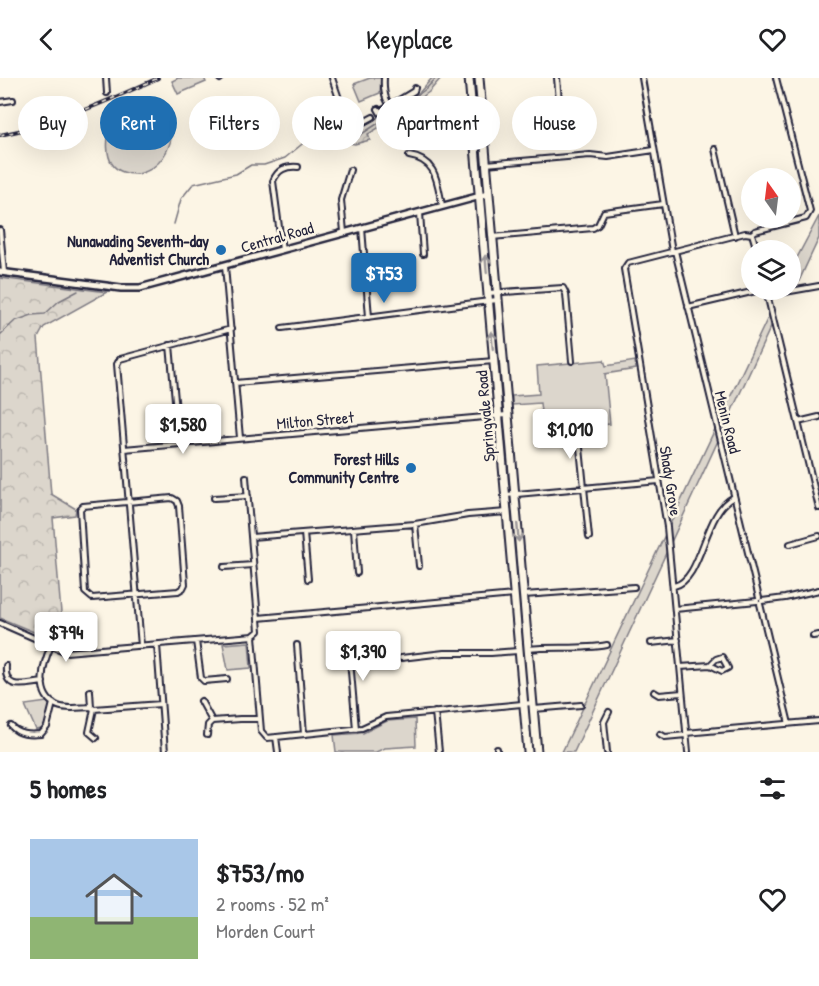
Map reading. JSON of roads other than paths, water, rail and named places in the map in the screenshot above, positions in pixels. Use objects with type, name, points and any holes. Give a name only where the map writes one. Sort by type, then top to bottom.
[{"type":"highway","name":"Springvale Road","points":[[469,78],[528,752]]},
{"type":"highway","name":"Springvale Road","points":[[479,78],[537,752]]},
{"type":"street","points":[[106,78],[107,93]]},
{"type":"street","points":[[332,78],[349,130],[373,117]]},
{"type":"street","points":[[384,78],[386,96]]},
{"type":"street","points":[[557,78],[559,96]]},
{"type":"street","name":"Menin Road","points":[[642,78],[670,250],[674,251],[789,724]]},
{"type":"street","points":[[674,251],[746,233],[752,234],[755,231],[806,218],[810,211],[776,78]]},
{"type":"street","points":[[406,96],[415,90]]},
{"type":"street","points":[[0,102],[13,100]]},
{"type":"street","points":[[715,149],[735,236]]},
{"type":"street","points":[[486,164],[590,155],[608,157],[654,150]]},
{"type":"street","points":[[409,156],[419,158],[432,169],[438,183],[442,205]]},
{"type":"street","points":[[282,250],[273,181],[282,169],[298,166]]},
{"type":"street","points":[[344,232],[341,200],[350,171]]},
{"type":"street","name":"Central Road","points":[[2,272],[131,289],[146,287],[488,194]]},
{"type":"street","points":[[492,237],[593,228],[598,225],[604,212],[663,204]]},
{"type":"street","points":[[419,211],[423,254]]},
{"type":"street","points":[[362,227],[369,317]]},
{"type":"street","points":[[0,230],[2,272]]},
{"type":"street","points":[[752,234],[754,240]]},
{"type":"street","name":"Shady Grove","points":[[674,251],[628,263],[624,268],[674,586],[688,752]]},
{"type":"street","points":[[225,266],[240,438]]},
{"type":"street","points":[[801,289],[819,286]]},
{"type":"street","points":[[282,328],[563,288],[566,294],[572,361]]},
{"type":"street","points":[[688,307],[741,294]]},
{"type":"street","points":[[489,297],[497,296]]},
{"type":"street","points":[[769,300],[819,508]]},
{"type":"street","points":[[141,646],[117,364],[120,359],[231,329]]},
{"type":"street","points":[[170,345],[179,444]]},
{"type":"street","points":[[236,382],[494,361]]},
{"type":"street","name":"Milton Street","points":[[124,449],[507,415]]},
{"type":"street","points":[[798,422],[819,417]]},
{"type":"street","points":[[578,428],[590,537]]},
{"type":"street","points":[[0,623],[66,652],[255,635],[259,631],[246,477]]},
{"type":"street","points":[[506,495],[659,482]]},
{"type":"street","points":[[214,498],[248,496]]},
{"type":"street","points":[[674,586],[688,579],[720,507],[734,497]]},
{"type":"street","points":[[172,498],[177,501],[185,584],[178,591],[92,598],[86,592],[80,510],[83,506],[129,502],[172,498]]},
{"type":"street","points":[[251,537],[415,524],[468,515],[507,512]]},
{"type":"street","points":[[415,524],[418,567]]},
{"type":"street","points":[[354,529],[357,573]]},
{"type":"street","points":[[304,533],[308,579]]},
{"type":"street","points":[[790,544],[819,536]]},
{"type":"street","points":[[224,567],[253,565]]},
{"type":"street","points":[[258,618],[514,595],[634,587]]},
{"type":"street","points":[[675,609],[785,598],[819,590]]},
{"type":"street","points":[[255,635],[260,719],[263,736],[267,738],[362,728],[386,717],[435,712],[581,705]]},
{"type":"street","points":[[813,636],[819,635]]},
{"type":"street","points":[[348,637],[356,729]]},
{"type":"street","points":[[651,643],[678,640]]},
{"type":"street","points":[[196,641],[201,678],[204,681],[228,679]]},
{"type":"street","points":[[157,645],[165,752]]},
{"type":"street","points":[[297,645],[304,734]]},
{"type":"street","points":[[528,649],[607,645]]},
{"type":"street","points":[[51,646],[43,667],[43,682],[45,694],[53,703],[68,708],[161,704]]},
{"type":"street","points":[[401,658],[444,653],[519,651]]},
{"type":"street","points":[[680,668],[710,665],[723,671],[728,668],[722,657],[710,665]]},
{"type":"street","points":[[6,666],[8,681],[14,684],[43,682]]},
{"type":"street","points":[[90,691],[93,708],[89,732],[96,738]]},
{"type":"street","points":[[654,692],[659,695],[682,693]]},
{"type":"street","points":[[201,701],[212,721]]},
{"type":"street","points":[[10,726],[21,734],[41,734],[47,727],[53,703]]},
{"type":"street","points":[[435,712],[439,752]]},
{"type":"street","points":[[607,752],[604,722],[609,712]]},
{"type":"street","points":[[207,735],[208,725],[212,721],[240,718],[260,719]]},
{"type":"street","points":[[660,734],[665,737],[819,721]]},
{"type":"street","points":[[276,737],[278,752]]},
{"type":"waterway","points":[[416,96],[436,78]]},
{"type":"waterway","points":[[174,224],[181,199],[193,184],[236,174],[251,165],[264,165],[285,158],[312,136],[325,134],[357,137],[376,125]]},
{"type":"waterway","points":[[0,335],[15,321],[32,315],[45,314],[59,301],[78,291]]},
{"type":"railway","points":[[0,135],[61,118],[100,104],[158,78]]},
{"type":"place","name":"Nunawading Seventh-day Adventist Church","points":[[221,250]]},
{"type":"place","name":"Forest Hills Community Centre","points":[[411,468]]}]
